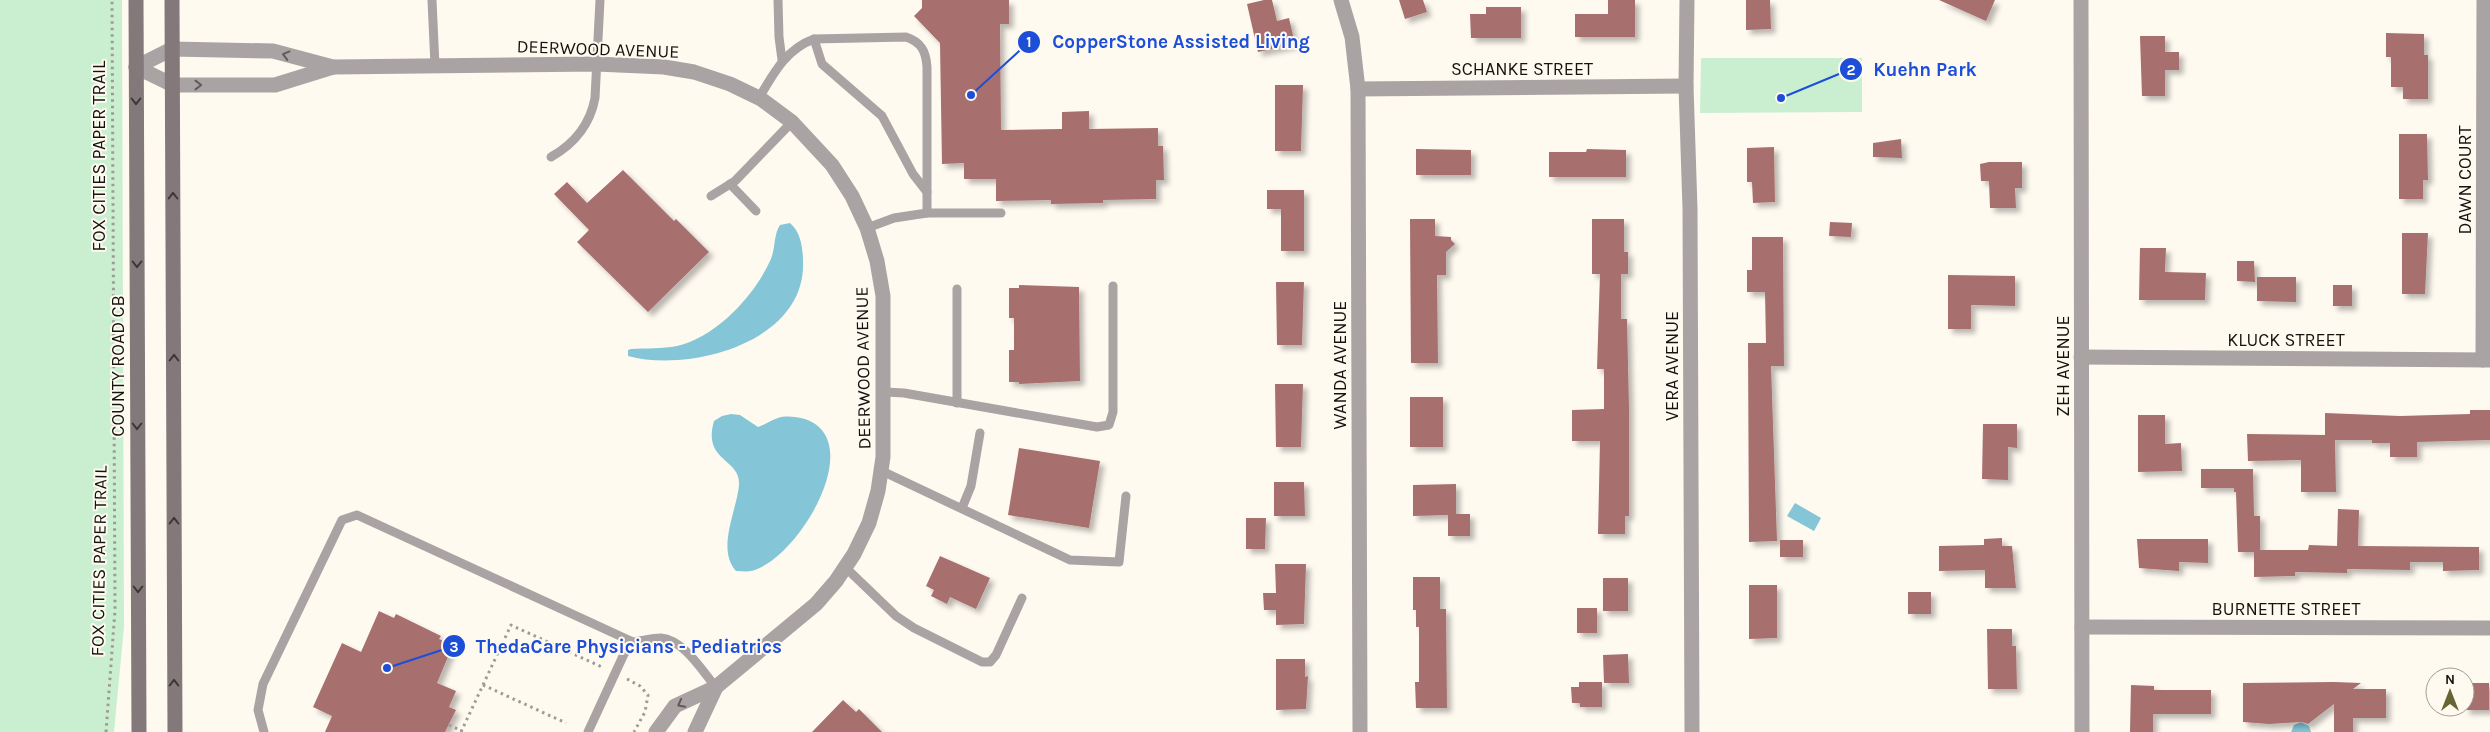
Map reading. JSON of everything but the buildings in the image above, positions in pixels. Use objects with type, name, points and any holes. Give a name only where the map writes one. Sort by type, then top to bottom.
[{"type":"main road","name":"COUNTY ROAD CB","points":[[136,0],[138,732]]},
{"type":"main road","points":[[172,0],[175,732]]},
{"type":"street","name":"WANDA AVENUE","points":[[1341,0],[1352,37],[1358,89],[1360,732]]},
{"type":"street","name":"VERA AVENUE","points":[[1687,0],[1686,86],[1690,209],[1692,732]]},
{"type":"street","name":"ZEH AVENUE","points":[[2081,0],[2082,732]]},
{"type":"street","name":"DAWN COURT","points":[[2484,0],[2487,360]]},
{"type":"street","name":"DEERWOOD AVENUE","points":[[136,67],[172,49],[273,51],[333,67],[596,64],[664,67],[694,72],[730,84],[758,98],[792,122],[832,165],[852,196],[867,228],[877,261],[882,296],[885,392],[882,471],[869,522],[845,567],[816,604],[716,687],[674,706],[656,732]]},
{"type":"street","name":"DEERWOOD AVENUE","points":[[136,67],[173,85],[275,85],[333,67]]},
{"type":"street","name":"SCHANKE STREET","points":[[1358,89],[1686,86]]},
{"type":"street","name":"KLUCK STREET","points":[[2082,357],[2487,360]]},
{"type":"street","name":"BURNETTE STREET","points":[[2082,628],[2490,628]]},
{"type":"street","name":"DEERWOOD AVENUE","points":[[695,732],[716,687]]},
{"type":"lane","points":[[432,0],[435,66]]},
{"type":"lane","points":[[551,157],[564,150],[587,125],[595,98],[600,0]]},
{"type":"lane","points":[[778,0],[782,60]]},
{"type":"lane","points":[[758,98],[782,60],[797,47],[814,39],[906,37],[916,40],[923,48],[927,67],[927,213]]},
{"type":"lane","points":[[814,39],[822,64],[882,116],[913,174],[927,192]]},
{"type":"lane","points":[[711,196],[730,184],[792,122]]},
{"type":"lane","points":[[730,184],[756,211]]},
{"type":"lane","points":[[867,228],[894,218],[927,213],[1001,213]]},
{"type":"lane","points":[[885,392],[904,393],[1098,427],[1109,426],[1114,412],[1112,286]]},
{"type":"lane","points":[[957,289],[957,403]]},
{"type":"lane","points":[[962,508],[971,486],[980,433]]},
{"type":"lane","points":[[882,471],[1070,560],[1119,562],[1126,496]]},
{"type":"lane","points":[[264,732],[258,710],[263,684],[342,520],[348,516],[357,515],[368,518],[633,642],[662,638],[678,645],[716,687]]},
{"type":"lane","points":[[845,567],[896,616],[914,628],[982,662],[990,662],[996,656],[1022,598]]},
{"type":"lane","points":[[588,732],[624,654],[633,642]]},
{"type":"path","name":"FOX CITIES PAPER TRAIL","points":[[106,732],[115,610],[112,0]]},
{"type":"path","points":[[449,725],[462,731],[511,625],[640,686],[648,695],[645,712],[634,732]]},
{"type":"path","points":[[483,685],[566,723]]},
{"type":"green space","points":[[0,0],[122,0],[124,627],[114,732],[0,732]]},
{"type":"green space","points":[[1701,58],[1862,58],[1862,112],[1700,113]]},
{"type":"water","points":[[790,223],[797,231],[803,252],[799,290],[786,313],[765,331],[740,345],[711,355],[682,360],[653,360],[628,356],[628,350],[631,349],[671,347],[692,341],[706,334],[719,324],[744,301],[754,288],[770,261],[780,225]]},
{"type":"water","points":[[740,415],[758,427],[781,417],[805,419],[823,431],[830,451],[828,474],[819,500],[805,524],[788,546],[769,562],[751,571],[736,571],[730,562],[728,552],[729,529],[739,485],[738,476],[734,469],[717,452],[713,444],[714,421],[722,416]]},
{"type":"water","points":[[1795,503],[1821,518],[1814,531],[1787,516]]},
{"type":"water","points":[[2301,722],[2309,726],[2311,732],[2291,732],[2294,725]]},
{"type":"place","name":"CopperStone Assisted Living","points":[[971,95]]},
{"type":"place","name":"Kuehn Park","points":[[1781,98]]},
{"type":"place","name":"ThedaCare Physicians - Pediatrics","points":[[387,668]]}]
